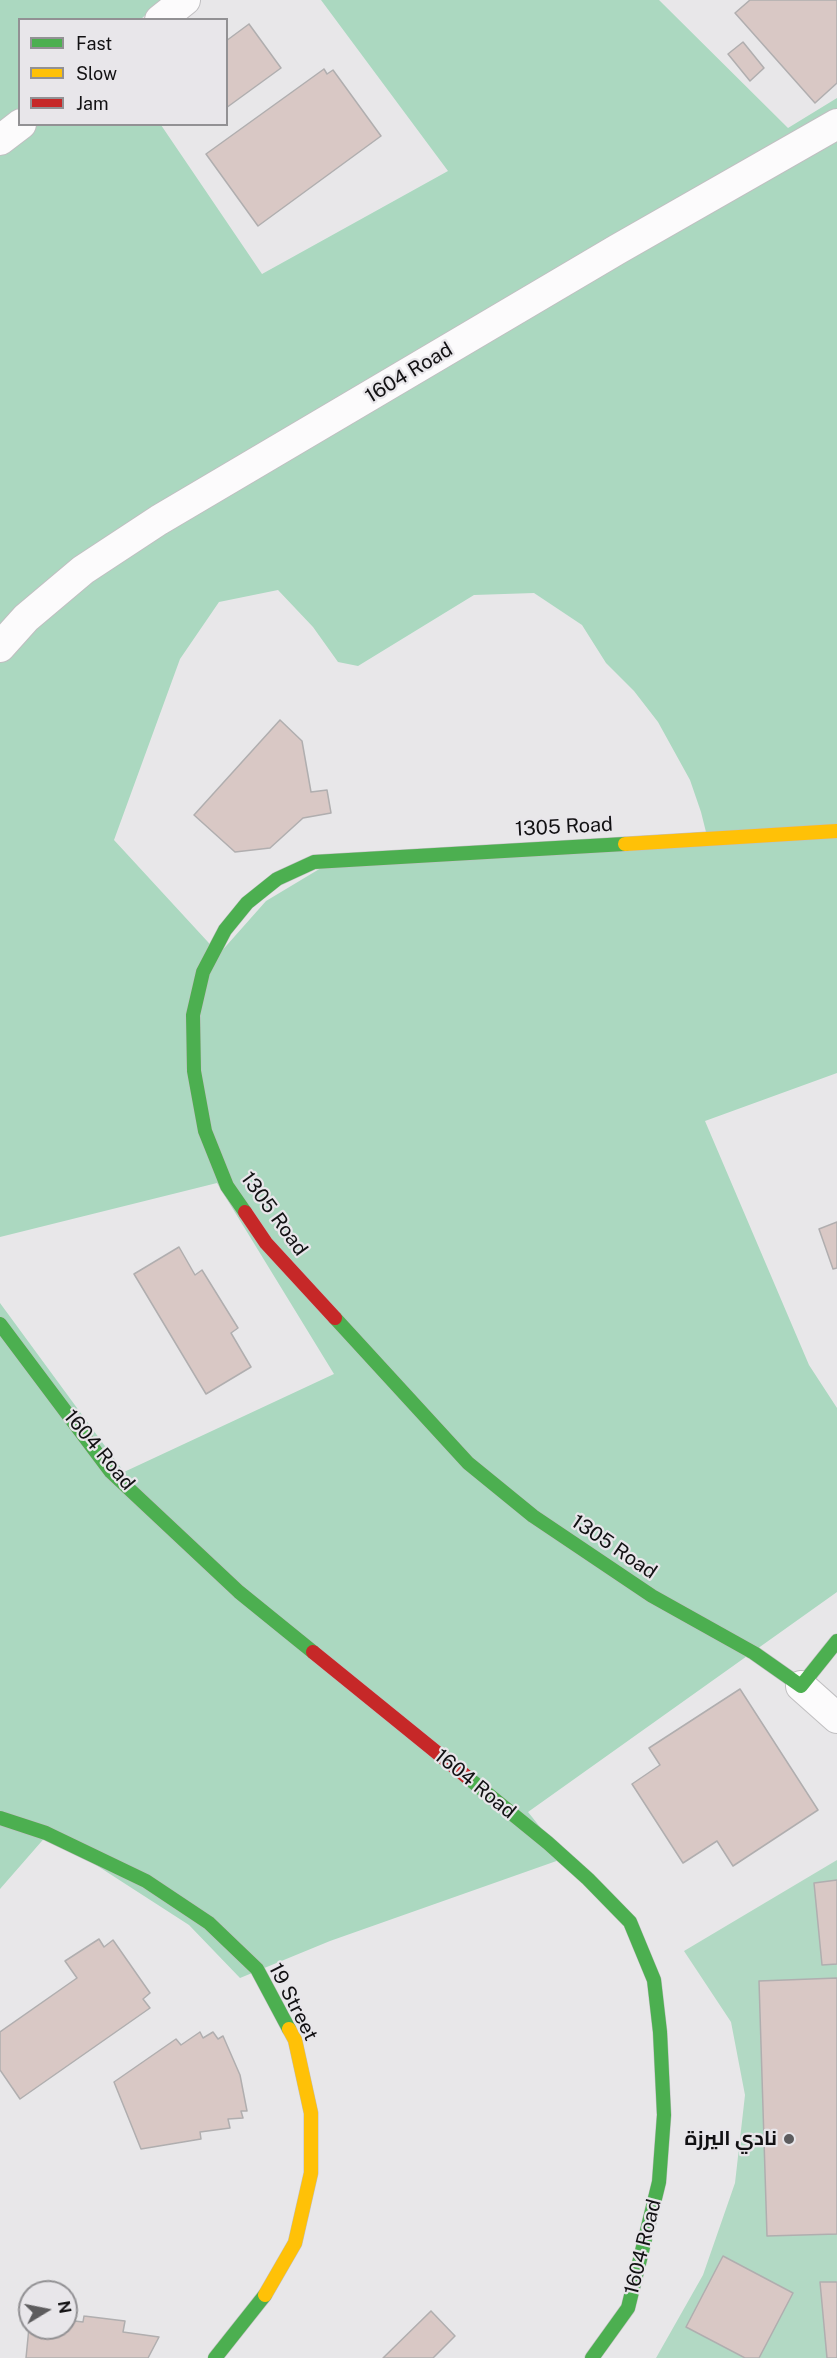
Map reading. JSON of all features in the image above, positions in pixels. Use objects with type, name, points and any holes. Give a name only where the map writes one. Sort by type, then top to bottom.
[{"type":"street","points":[[162,18],[185,0]]},
{"type":"street","name":"1604 Road","points":[[0,647],[26,618],[83,570],[159,520],[618,249],[837,124]]},
{"type":"street","points":[[0,140],[18,126]]},
{"type":"street","name":"1305 Road","points":[[801,1686],[754,1653],[652,1596],[533,1516],[468,1463],[308,1291],[266,1243],[227,1186],[205,1131],[194,1071],[192,1015],[203,972],[225,930],[247,903],[277,879],[315,862],[837,831]]},
{"type":"street","name":"1604 Road","points":[[0,1324],[111,1472],[239,1592],[548,1843],[588,1879],[630,1922],[654,1980],[660,2032],[664,2115],[659,2182],[628,2308],[592,2358]]},
{"type":"street","points":[[837,1641],[801,1686],[837,1718]]},
{"type":"street","name":"19 Street","points":[[0,1818],[46,1833],[146,1881],[210,1923],[257,1969],[295,2040],[311,2113],[311,2173],[295,2243],[261,2302],[215,2358]]},
{"type":"green space","points":[[0,0],[162,0],[142,18],[18,18],[18,126],[162,126],[262,274],[448,171],[321,0],[659,0],[788,128],[837,98],[837,1073],[705,1121],[809,1365],[837,1408],[837,1592],[528,1812],[565,1858],[330,1941],[240,1978],[189,1925],[48,1834],[0,1889],[0,1303],[124,1472],[334,1374],[217,1183],[0,1237]],"holes":[[[278,590],[313,627],[338,662],[358,666],[474,595],[534,593],[582,625],[606,663],[634,691],[658,722],[690,780],[709,844],[326,865],[266,901],[219,954],[114,840],[180,659],[219,602]]]},
{"type":"green space","name":"نادي اليرزة","points":[[837,1860],[837,2358],[656,2358],[703,2275],[735,2183],[745,2095],[731,2022],[684,1951]]},
{"type":"building","points":[[750,0],[837,0],[837,83],[815,103],[735,13]]},
{"type":"building","points":[[249,24],[281,68],[228,107],[228,40]]},
{"type":"building","points":[[743,42],[764,68],[750,81],[728,54]]},
{"type":"building","points":[[324,69],[327,74],[333,70],[381,136],[258,226],[206,154]]},
{"type":"building","points":[[280,720],[302,741],[311,792],[327,790],[331,813],[303,818],[270,848],[235,852],[194,815]]},
{"type":"building","points":[[837,1222],[837,1268],[833,1269],[819,1229]]},
{"type":"building","points":[[179,1247],[195,1275],[202,1270],[238,1328],[231,1333],[251,1367],[206,1394],[134,1274]]},
{"type":"building","points":[[740,1689],[818,1810],[733,1866],[717,1841],[683,1863],[632,1784],[660,1765],[649,1748]]},
{"type":"building","points":[[837,1880],[837,1964],[822,1965],[814,1883]]},
{"type":"building","points":[[99,1939],[104,1947],[113,1940],[150,1993],[143,1999],[150,2008],[20,2099],[0,2070],[0,2032],[77,1978],[65,1961]]},
{"type":"building","points":[[837,1978],[837,2234],[767,2236],[759,1981]]},
{"type":"building","points":[[200,2032],[203,2038],[213,2032],[218,2039],[223,2036],[240,2075],[247,2111],[241,2111],[243,2118],[228,2119],[230,2128],[200,2132],[201,2139],[141,2149],[114,2082],[176,2039],[181,2045]]},
{"type":"building","points":[[723,2256],[793,2293],[759,2358],[745,2358],[686,2327]]},
{"type":"building","points":[[820,2282],[837,2282],[837,2358],[827,2358]]},
{"type":"building","points":[[431,2311],[455,2336],[433,2358],[383,2358]]},
{"type":"building","points":[[84,2316],[125,2321],[123,2332],[159,2337],[148,2358],[26,2358],[28,2340],[78,2340],[78,2321],[83,2322]]},
{"type":"traffic: fast","points":[[245,1212],[227,1186],[205,1131],[194,1071],[193,1015],[203,972],[225,930],[247,903],[277,879],[314,862],[625,844]]},
{"type":"traffic: fast","points":[[335,1318],[468,1463],[533,1516],[652,1596],[754,1653],[801,1686],[837,1641]]},
{"type":"traffic: fast","points":[[0,1324],[111,1472],[239,1592],[313,1652]]},
{"type":"traffic: fast","points":[[467,1777],[548,1843],[588,1879],[630,1922],[654,1980],[660,2032],[664,2115],[659,2182],[628,2308],[592,2358]]},
{"type":"traffic: fast","points":[[0,1818],[46,1833],[146,1881],[209,1923],[257,1969],[289,2029]]},
{"type":"traffic: fast","points":[[215,2358],[265,2295]]},
{"type":"traffic: slow","points":[[625,844],[837,831]]},
{"type":"traffic: slow","points":[[265,2295],[295,2243],[311,2173],[311,2113],[295,2040],[289,2029]]},
{"type":"traffic: jam","points":[[245,1212],[266,1243],[335,1318]]},
{"type":"traffic: jam","points":[[313,1652],[467,1777]]},
{"type":"place","name":"نادي اليرزة","points":[[789,2139]]}]
